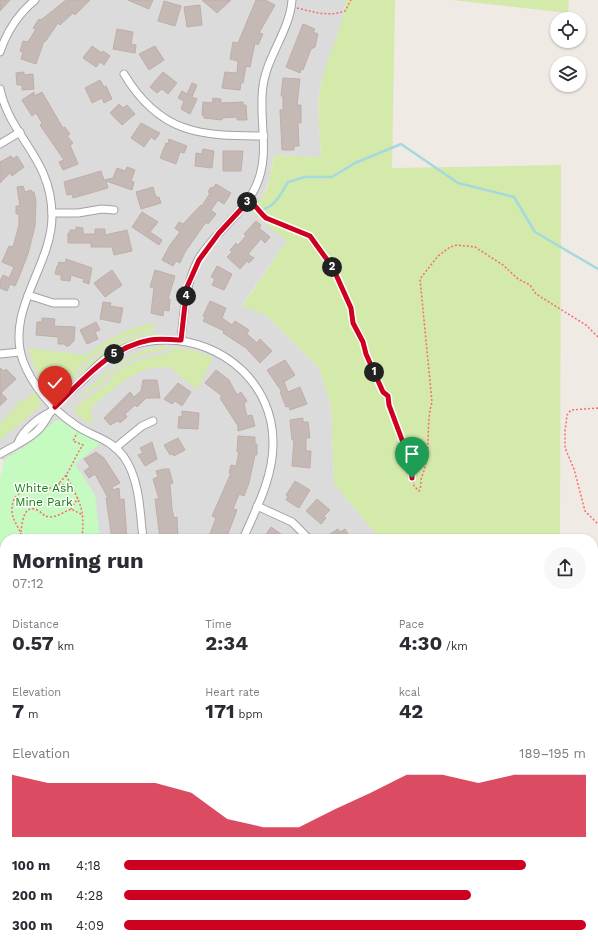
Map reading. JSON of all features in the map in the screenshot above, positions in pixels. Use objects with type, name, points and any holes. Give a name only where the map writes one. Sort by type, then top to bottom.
[{"type":"street","points":[[0,52],[4,40],[14,21],[35,0]]},
{"type":"street","points":[[181,340],[187,287],[199,260],[219,233],[244,206],[256,185],[261,168],[264,136],[262,88],[266,70],[292,3]]},
{"type":"street","points":[[124,74],[134,91],[152,110],[176,125],[203,134],[223,136],[264,136]]},
{"type":"street","points":[[0,89],[6,109],[45,174],[49,184],[52,213],[50,242],[28,295],[20,324],[20,352],[30,376],[53,409],[74,425],[98,435],[115,448],[124,458],[132,474],[139,505],[142,534]]},
{"type":"street","points":[[0,144],[20,132]]},
{"type":"street","points":[[52,213],[78,213],[102,209],[114,210]]},
{"type":"street","points":[[28,295],[53,303],[75,303]]},
{"type":"street","points":[[0,454],[18,443],[20,437],[26,431],[53,409],[107,357],[127,347],[150,340],[181,340],[207,346],[232,360],[254,383],[266,404],[272,423],[272,462],[257,506],[245,534]]},
{"type":"street","points":[[0,354],[20,352]]},
{"type":"street","points":[[115,448],[142,426],[153,421]]},
{"type":"street","points":[[257,506],[292,522],[304,534]]},
{"type":"path","points":[[292,3],[324,14],[336,14],[345,11],[351,0]]},
{"type":"path","points":[[248,200],[255,204],[260,213],[266,218],[310,236],[333,268],[351,308],[352,319],[359,338],[363,342],[366,354],[383,392],[388,396],[389,405],[411,464],[414,486],[418,491],[421,488],[423,468],[427,458],[430,417],[429,409],[432,402],[431,380],[424,340],[420,278],[444,251],[456,245],[475,247],[503,265],[518,279],[530,285],[536,294],[586,325],[598,337]]},
{"type":"path","points":[[598,408],[571,410],[567,414],[565,431],[565,448],[574,469],[585,511],[591,515],[598,524]]},
{"type":"path","points":[[21,532],[13,518],[14,501],[24,492],[31,489],[48,489],[58,484],[66,475],[74,458],[83,445],[73,441],[78,432]]},
{"type":"path","points":[[66,475],[82,508],[82,534]]},
{"type":"path","points":[[58,484],[72,486]]},
{"type":"path","points":[[21,532],[22,520],[27,511],[30,509],[35,509],[44,515],[52,517],[71,509],[78,498]]},
{"type":"path","points":[[71,509],[83,515]]},
{"type":"shaded area","points":[[0,0],[346,0],[341,29],[321,82],[318,104],[321,157],[274,155],[270,178],[263,196],[287,241],[242,305],[266,315],[319,368],[331,406],[334,483],[375,534],[0,534],[0,480],[4,461],[0,458]]},
{"type":"green space","points":[[346,0],[395,0],[392,168],[561,165],[560,534],[375,534],[334,483],[331,406],[319,368],[266,315],[242,306],[287,241],[252,212],[255,205],[263,196],[267,187],[274,155],[321,157],[319,110],[321,83],[344,11]]},
{"type":"green space","points":[[452,0],[569,0],[568,12]]},
{"type":"green space","points":[[154,323],[154,330],[133,334],[104,348],[78,369],[56,391],[46,386],[41,380],[34,367],[28,348],[86,355],[118,334],[135,327]]},
{"type":"green space","points":[[156,332],[164,333],[136,339],[112,350],[91,365],[70,384],[68,383],[61,392],[65,385],[75,375],[102,352],[133,336]]},
{"type":"green space","points":[[167,346],[169,349],[145,354],[123,363],[113,370],[102,383],[77,400],[117,364],[140,352]]},
{"type":"green space","points":[[172,348],[192,350],[213,357],[197,390],[170,367],[151,368],[126,379],[91,408],[93,424],[79,417],[74,410],[76,406],[107,384],[116,372],[124,366],[148,357],[169,353]]},
{"type":"green space","points":[[33,392],[40,399],[41,405],[22,423],[0,439],[0,424],[22,399],[25,402]]},
{"type":"green space","name":"White Ash Mine Park","points":[[56,420],[61,421],[101,443],[75,464],[95,495],[99,534],[0,534],[0,480],[4,460],[29,444]]},
{"type":"building","points":[[0,0],[10,0],[0,11]]},
{"type":"building","points":[[66,0],[90,0],[75,15],[73,13],[60,25],[58,23],[45,42],[44,41],[36,64],[21,59],[23,52],[20,51],[23,41],[28,42],[36,29],[33,28],[39,19],[41,20]]},
{"type":"building","points":[[128,0],[153,0],[149,9]]},
{"type":"building","points":[[202,0],[231,0],[217,13]]},
{"type":"building","points":[[256,0],[265,0],[275,5],[259,33],[263,34],[258,45],[255,43],[250,67],[246,66],[243,83],[241,83],[240,90],[222,88],[225,72],[237,73],[238,61],[230,59],[233,42],[238,43]]},
{"type":"building","points":[[164,1],[181,6],[175,26],[158,21]]},
{"type":"building","points":[[200,5],[202,25],[187,27],[184,7]]},
{"type":"building","points":[[303,24],[315,29],[313,32],[318,34],[315,47],[311,49],[303,70],[301,69],[300,73],[286,67]]},
{"type":"building","points":[[117,29],[133,32],[131,44],[136,45],[135,53],[113,49]]},
{"type":"building","points":[[92,46],[102,53],[103,51],[110,56],[104,65],[100,62],[96,67],[83,58]]},
{"type":"building","points":[[155,46],[164,60],[149,70],[139,54]]},
{"type":"building","points":[[24,72],[24,75],[33,74],[34,89],[22,90],[22,85],[17,85],[16,73]]},
{"type":"building","points":[[163,72],[177,83],[168,94],[162,89],[157,93],[150,87]]},
{"type":"building","points":[[283,78],[300,79],[297,105],[301,105],[301,123],[298,123],[299,146],[294,146],[294,150],[282,150],[280,110],[283,110],[283,96],[281,96]]},
{"type":"building","points":[[100,80],[104,87],[106,86],[112,99],[104,103],[102,98],[92,103],[85,88]]},
{"type":"building","points":[[192,83],[197,85],[192,97],[197,99],[190,114],[181,109],[184,101],[178,98],[182,91],[187,94]]},
{"type":"building","points":[[34,92],[34,96],[42,92],[63,128],[65,127],[70,134],[67,136],[73,143],[70,145],[78,164],[63,170],[59,162],[64,160],[40,125],[42,123],[36,113],[32,116],[22,100]]},
{"type":"building","points":[[213,98],[221,99],[221,103],[243,102],[243,105],[246,105],[247,120],[237,120],[237,117],[222,118],[222,120],[204,118],[202,115],[203,102],[212,103]]},
{"type":"building","points":[[119,104],[123,108],[127,105],[135,114],[122,125],[110,113]]},
{"type":"building","points":[[141,123],[160,133],[155,140],[151,137],[144,147],[131,138]]},
{"type":"building","points":[[169,139],[187,146],[184,153],[180,152],[176,164],[160,158],[166,143],[168,144]]},
{"type":"building","points":[[203,149],[214,151],[212,168],[195,166],[196,153],[202,154]]},
{"type":"building","points":[[223,151],[243,151],[241,171],[223,171]]},
{"type":"building","points":[[11,156],[13,159],[17,156],[24,167],[12,176],[10,173],[0,183],[0,162]]},
{"type":"building","points":[[127,167],[135,170],[131,181],[134,182],[132,190],[106,181],[108,188],[73,198],[72,194],[67,195],[64,182],[101,171],[104,180],[113,178],[117,168],[125,171]]},
{"type":"building","points":[[216,184],[231,193],[224,204],[218,200],[211,210],[216,214],[208,224],[206,222],[185,252],[180,263],[176,261],[173,266],[162,260],[170,245],[180,232],[175,228],[179,222],[183,224],[201,205],[202,206],[210,193],[208,192],[211,187],[213,188]]},
{"type":"building","points":[[23,186],[25,192],[31,190],[34,192],[36,201],[35,226],[28,254],[19,277],[15,286],[10,284],[7,291],[0,288],[0,281],[3,275],[9,278],[14,267],[2,262],[9,246],[13,247],[19,225],[19,214],[16,214],[16,206],[20,206],[17,187]]},
{"type":"building","points":[[153,187],[156,197],[159,197],[161,203],[141,209],[136,192]]},
{"type":"building","points":[[142,212],[158,222],[150,232],[162,240],[159,245],[132,227]]},
{"type":"building","points":[[256,221],[261,225],[259,228],[270,237],[265,243],[261,239],[248,254],[254,258],[249,263],[247,261],[240,269],[227,257],[232,252],[230,250],[236,243],[238,245],[246,236],[244,234]]},
{"type":"building","points":[[76,227],[83,228],[83,234],[95,234],[95,229],[105,229],[105,235],[127,230],[132,251],[114,255],[112,247],[91,247],[91,243],[68,243],[68,233],[70,233],[70,230],[76,230]]},
{"type":"building","points":[[66,259],[92,268],[89,284],[83,282],[84,279],[71,275],[70,281],[61,280],[61,275],[55,274],[59,262],[65,263]]},
{"type":"building","points":[[217,266],[232,274],[224,290],[212,285],[215,279],[211,277]]},
{"type":"building","points":[[112,270],[122,285],[105,297],[94,283]]},
{"type":"building","points":[[155,270],[175,276],[168,299],[170,299],[169,311],[164,310],[163,316],[151,313],[154,288],[150,287]]},
{"type":"building","points":[[210,301],[226,308],[222,318],[232,325],[235,321],[249,330],[247,334],[257,343],[260,339],[272,351],[260,363],[246,348],[223,333],[224,331],[203,321],[205,317],[203,316]]},
{"type":"building","points":[[103,302],[111,303],[110,306],[123,308],[120,323],[100,319]]},
{"type":"building","points":[[42,318],[55,319],[54,326],[75,327],[74,341],[69,346],[66,346],[64,344],[58,344],[58,337],[36,335],[37,322],[42,322]]},
{"type":"building","points":[[96,322],[100,330],[95,332],[98,339],[87,344],[80,330]]},
{"type":"building","points":[[285,360],[295,375],[284,382],[288,392],[300,387],[307,404],[290,410],[289,406],[286,407],[280,392],[282,392],[267,370]]},
{"type":"building","points":[[0,368],[4,371],[6,369],[16,379],[1,393],[7,399],[0,406]]},
{"type":"building","points":[[216,370],[229,380],[237,395],[241,392],[247,401],[244,404],[247,416],[252,415],[255,426],[238,431],[238,426],[220,398],[222,396],[205,383]]},
{"type":"building","points":[[143,380],[157,380],[160,398],[146,398],[137,407],[135,405],[125,414],[127,417],[120,423],[118,421],[110,425],[104,418],[130,392],[134,397],[141,391]]},
{"type":"building","points":[[178,383],[191,392],[182,406],[175,401],[172,404],[164,399]]},
{"type":"building","points":[[182,411],[199,413],[198,429],[178,428],[179,416],[182,417]]},
{"type":"building","points":[[303,418],[303,422],[308,422],[310,438],[306,438],[306,451],[311,451],[310,468],[292,466],[294,440],[292,440],[290,420]]},
{"type":"building","points":[[238,436],[255,437],[255,444],[257,444],[257,455],[255,455],[249,483],[244,496],[239,494],[233,509],[237,510],[228,534],[210,534],[216,518],[212,516],[231,473],[229,473],[231,465],[236,466],[239,452],[237,452]]},
{"type":"building","points":[[178,438],[185,450],[174,456],[172,454],[170,455],[164,445]]},
{"type":"building","points":[[152,442],[157,459],[145,466],[138,455],[143,453],[140,448]]},
{"type":"building","points":[[96,452],[104,458],[120,483],[112,487],[113,490],[119,488],[120,500],[124,499],[127,534],[111,534],[106,498],[108,498],[95,474],[89,478],[84,471],[90,467],[84,459]]},
{"type":"building","points":[[169,469],[173,483],[170,484],[172,509],[174,518],[177,517],[178,534],[159,534],[155,499],[159,499],[153,479],[158,477],[156,471]]},
{"type":"building","points":[[295,481],[310,490],[299,508],[286,500],[288,496],[286,495]]},
{"type":"building","points":[[317,499],[330,510],[324,516],[326,518],[321,524],[306,511]]},
{"type":"building","points":[[271,527],[281,534],[266,534]]},
{"type":"building","points":[[338,529],[340,532],[345,529],[348,534],[330,534]]},
{"type":"waterway","points":[[264,209],[268,208],[275,202],[288,182],[305,177],[332,177],[355,163],[401,144],[458,183],[514,197],[535,232],[598,269]]},
{"type":"route","points":[[55,407],[107,357],[127,347],[150,340],[181,340],[187,287],[199,260],[219,233],[248,200],[255,204],[260,213],[266,218],[310,236],[333,268],[351,308],[353,323],[359,338],[363,342],[366,354],[383,392],[388,396],[389,405],[411,464],[412,478]]}]
